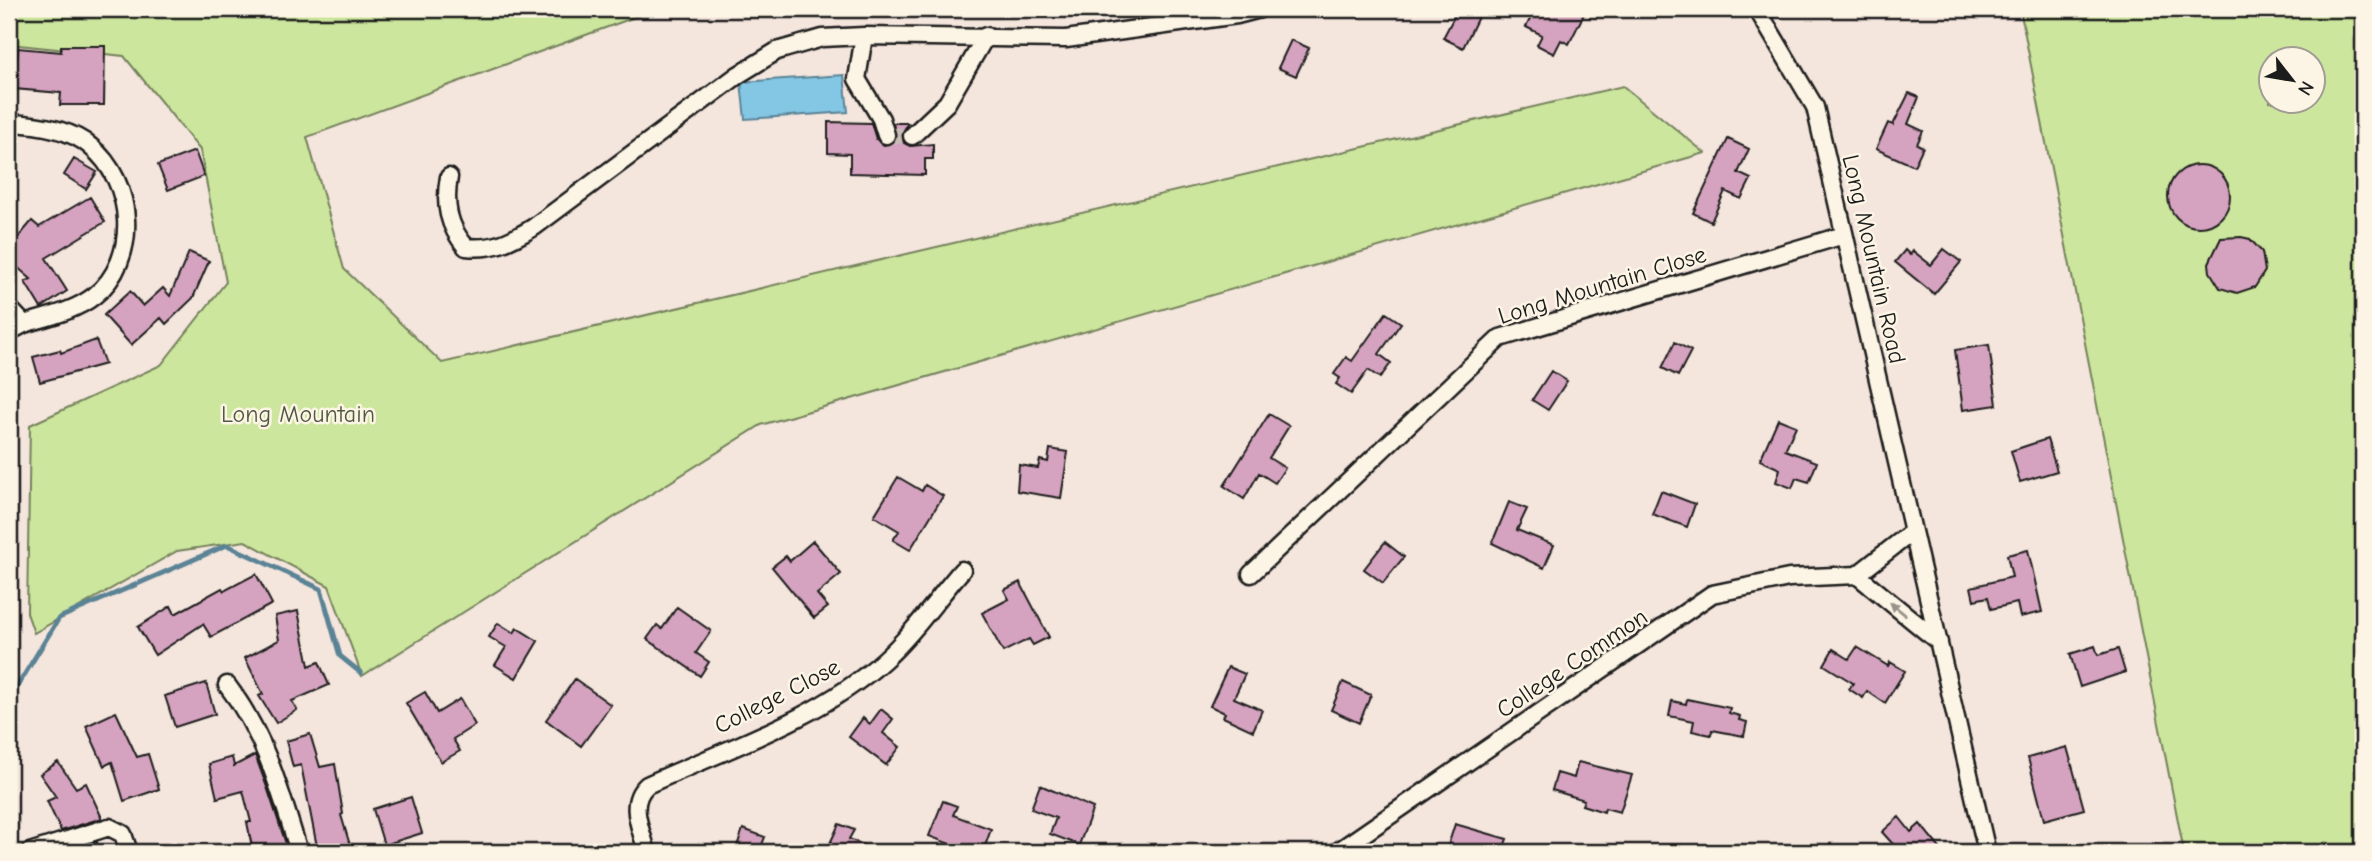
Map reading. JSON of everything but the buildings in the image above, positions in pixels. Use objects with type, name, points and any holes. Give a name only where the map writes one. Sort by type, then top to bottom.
[{"type":"street","points":[[449,177],[445,199],[456,236],[466,247],[485,249],[505,244],[534,227],[738,75],[777,51],[822,38],[864,36],[1066,39],[1237,15],[1260,9]]},
{"type":"street","name":"Long Mountain Road","points":[[1757,9],[1815,107],[1912,532]]},
{"type":"street","points":[[864,36],[857,79],[881,119],[886,135]]},
{"type":"street","points":[[912,136],[947,103],[986,36]]},
{"type":"street","points":[[9,123],[68,132],[90,146],[112,169],[123,202],[127,236],[122,261],[93,297],[68,310],[24,324],[9,332]]},
{"type":"street","name":"Long Mountain Close","points":[[1251,574],[1500,338],[1844,235]]},
{"type":"street","points":[[9,308],[24,324]]},
{"type":"street","points":[[1939,642],[1857,575],[1912,532],[1939,642],[1987,852]]},
{"type":"street","name":"College Close","points":[[647,852],[634,803],[637,794],[647,785],[802,715],[845,689],[885,660],[961,570]]},
{"type":"street","name":"College Common","points":[[1337,852],[1712,594],[1789,578],[1857,575]]},
{"type":"street","points":[[227,685],[244,707],[262,740],[299,852]]},
{"type":"street","points":[[30,852],[109,827],[123,834],[129,852]]},
{"type":"green space","name":"Long Mountain","points":[[9,9],[657,9],[307,137],[344,269],[442,363],[1623,86],[1705,153],[761,425],[362,676],[329,586],[245,541],[177,551],[34,633],[27,613],[30,425],[161,365],[226,282],[200,150],[124,56],[9,44]]},
{"type":"green space","points":[[2020,9],[2363,9],[2363,852],[2184,852]]},
{"type":"water","points":[[844,75],[848,112],[745,119],[741,82]]},
{"type":"waterway","points":[[9,700],[59,618],[227,545],[321,589],[340,656],[361,673]]},
{"type":"tunnel","points":[[886,135],[912,136]]}]
